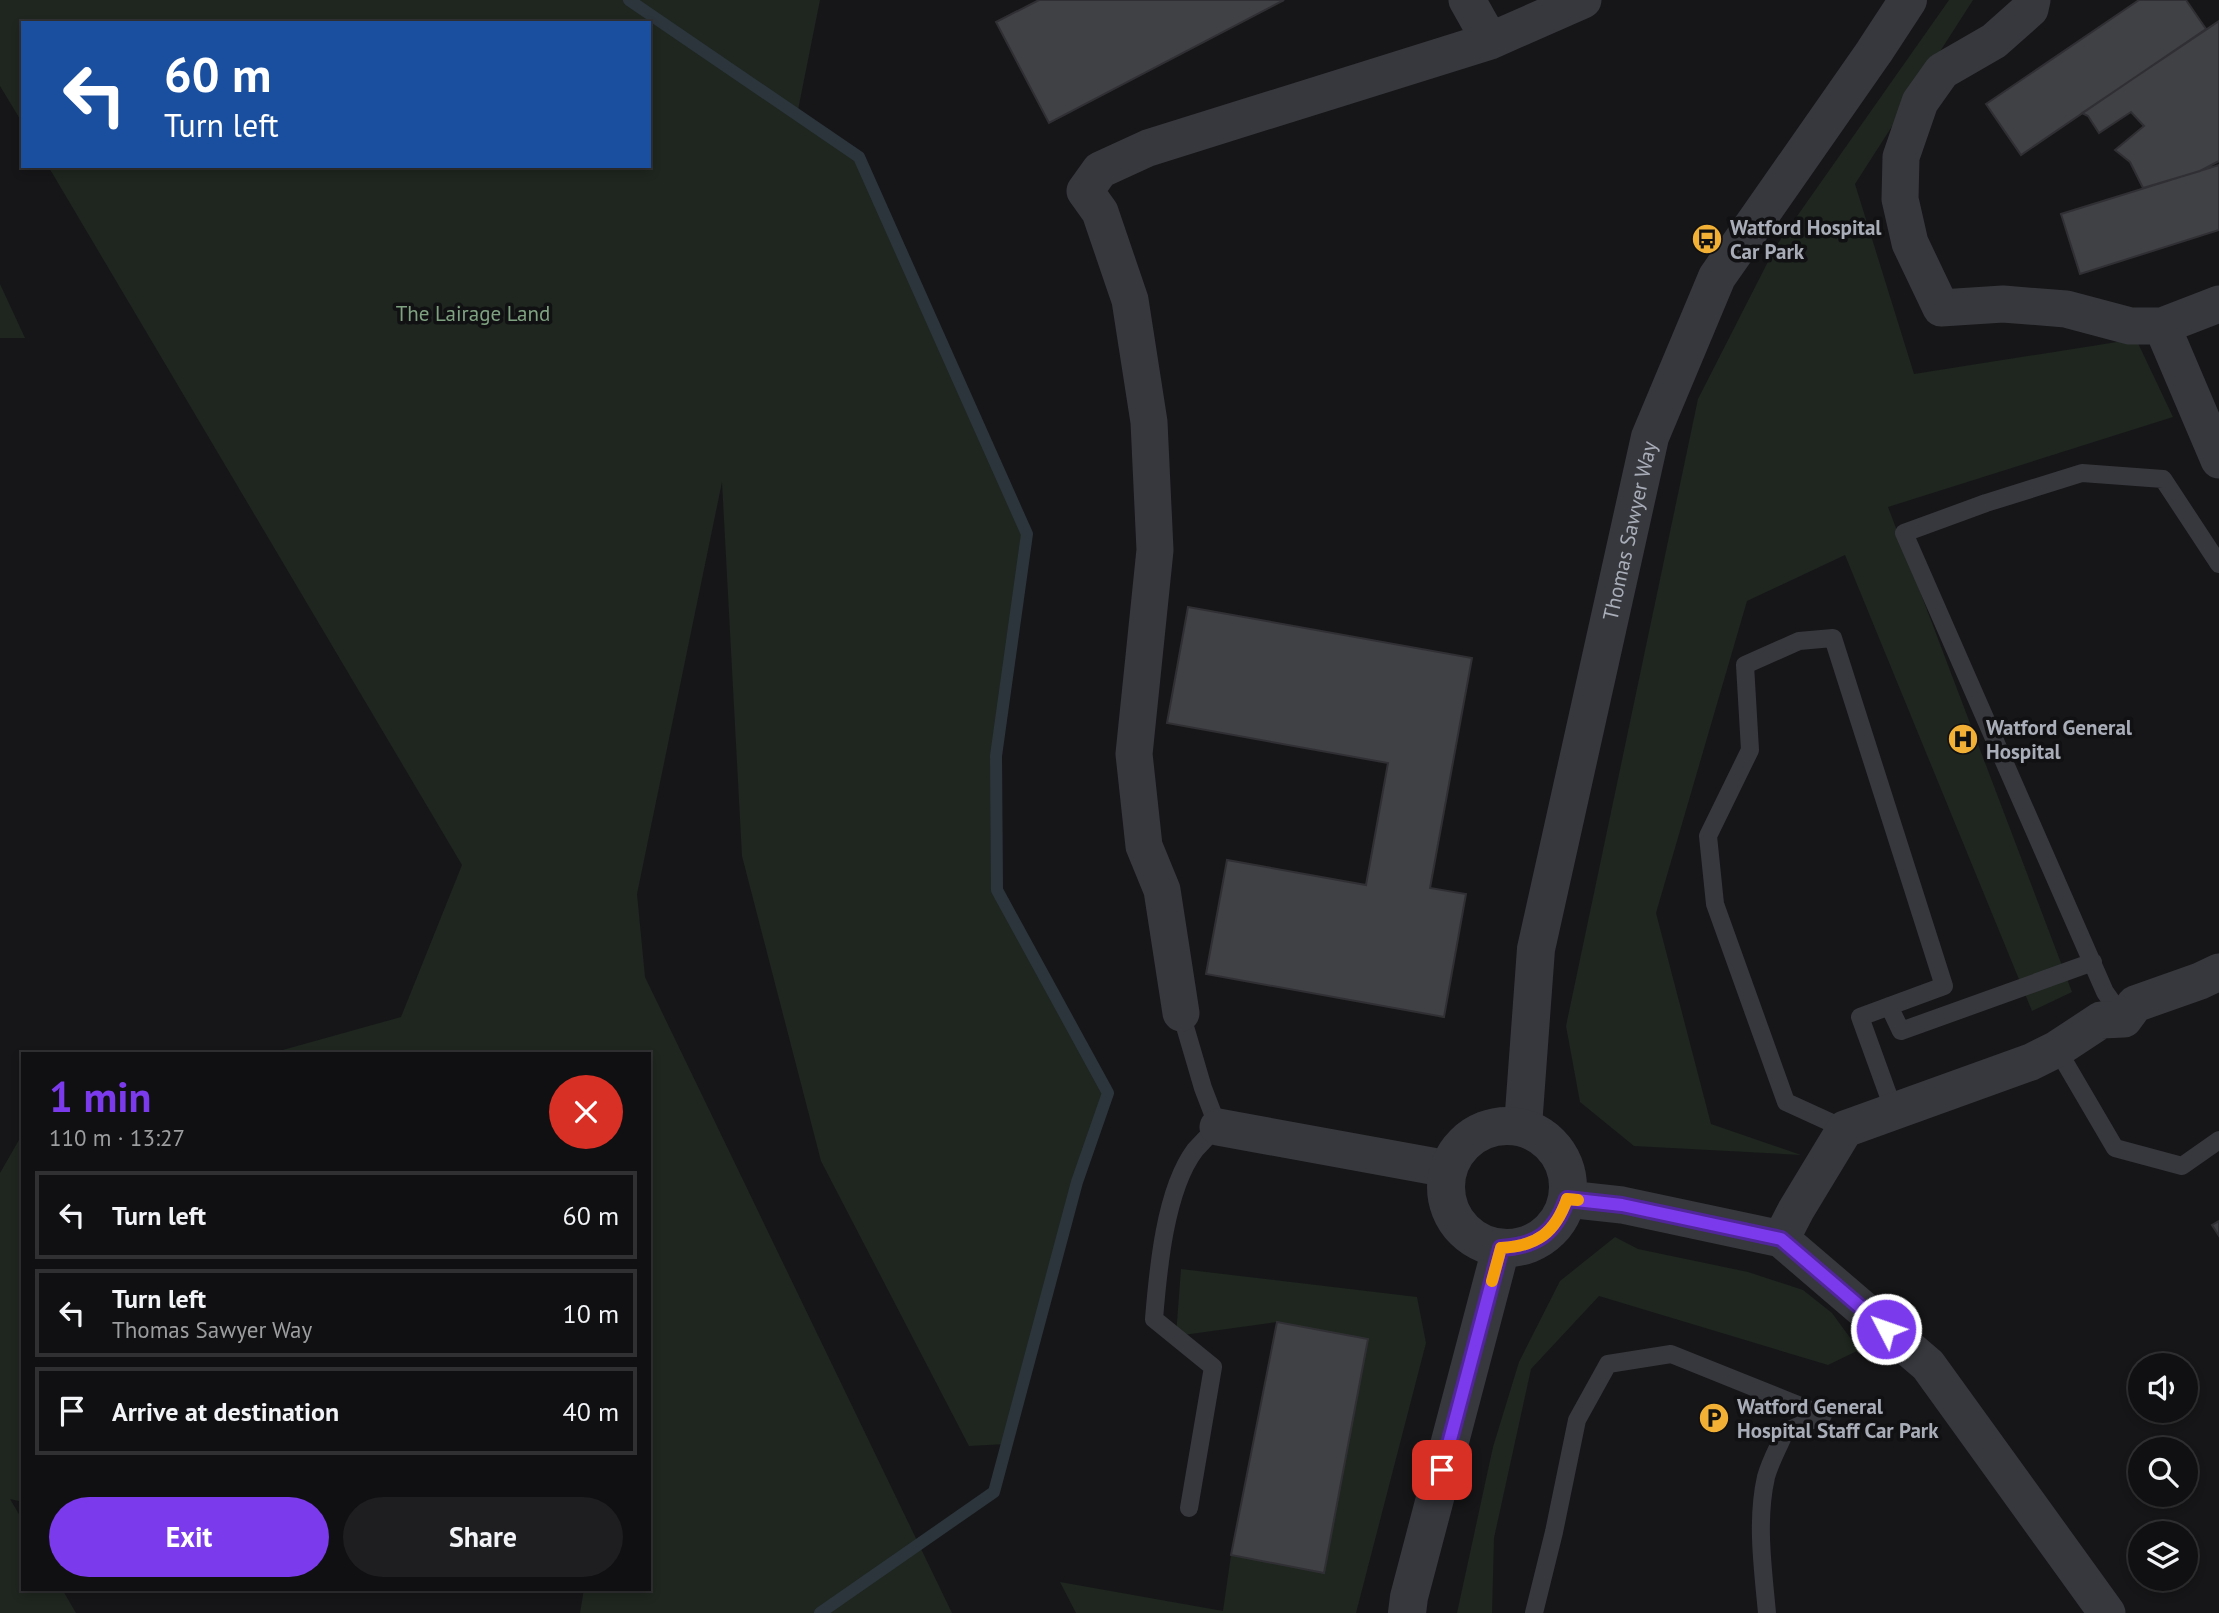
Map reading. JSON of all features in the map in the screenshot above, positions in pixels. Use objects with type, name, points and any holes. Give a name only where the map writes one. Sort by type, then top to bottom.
[{"type":"street","points":[[1467,0],[1490,41]]},
{"type":"street","points":[[1181,1013],[1162,890],[1144,846],[1135,754],[1155,550],[1149,422],[1130,300],[1100,212],[1085,191],[1100,170],[1147,148],[1490,41],[1583,0]]},
{"type":"street","name":"Thomas Sawyer Way","points":[[1523,1126],[1536,949],[1650,437],[1717,277],[1908,0]]},
{"type":"street","points":[[2032,0],[2029,9],[1994,41],[1942,71],[1920,102],[1900,157],[1900,199],[1910,243],[1941,308],[2003,304],[2066,309],[2130,326],[2162,326],[2219,304]]},
{"type":"street","points":[[2162,326],[2219,460]]},
{"type":"street","points":[[1781,1239],[1845,1129],[2031,1062],[2057,1049],[2101,1020],[2124,1019],[2135,1004],[2219,972]]},
{"type":"street","points":[[1523,1126],[1552,1145],[1563,1161],[1569,1182],[1567,1199],[1560,1219],[1547,1233],[1523,1247],[1501,1248],[1473,1238],[1452,1215],[1446,1194],[1448,1170],[1462,1146],[1478,1133],[1497,1127],[1523,1126]]},
{"type":"street","points":[[1218,1127],[1448,1170]]},
{"type":"street","points":[[1567,1199],[1622,1205],[1781,1239],[1928,1365],[2107,1613]]},
{"type":"street","points":[[1407,1613],[1501,1248]]},
{"type":"lane","points":[[2124,1019],[2105,992],[1904,533],[1986,503],[2082,473],[2163,479],[2219,564]]},
{"type":"lane","points":[[1845,1129],[1786,1102],[1714,904],[1708,836],[1750,750],[1745,665],[1799,641],[1833,638],[1944,986],[1860,1017],[1894,1111]]},
{"type":"lane","points":[[1889,1006],[1900,1031],[2093,962]]},
{"type":"lane","points":[[1181,1013],[1203,1088],[1218,1127],[1194,1152],[1175,1191],[1160,1266],[1154,1319],[1213,1367],[1189,1508]]},
{"type":"lane","points":[[2057,1049],[2115,1148],[2182,1166],[2219,1140]]},
{"type":"lane","points":[[1534,1613],[1577,1420],[1608,1364],[1671,1353],[1823,1415],[1785,1432],[1767,1475],[1762,1503],[1766,1613]]},
{"type":"green space","name":"The Lairage Land","points":[[0,0],[820,0],[797,115],[859,157],[1027,534],[996,756],[997,890],[1108,1093],[1077,1182],[1006,1444],[969,1446],[821,1161],[742,856],[722,482],[637,894],[645,977],[952,1613],[580,1613],[584,1591],[651,1591],[651,1052],[276,1052],[401,1017],[462,865],[49,168],[651,168],[651,21],[21,21],[21,121],[0,86]]},
{"type":"green space","points":[[1949,0],[1973,0],[1855,184],[1914,374],[2136,339],[2173,417],[1888,507],[2072,992],[2032,1011],[1845,555],[1747,601],[1656,913],[1711,1124],[1801,1155],[1634,1146],[1580,1102],[1566,1026],[1698,399],[1776,246]]},
{"type":"green space","points":[[0,284],[25,338],[0,338]]},
{"type":"green space","points":[[21,1136],[21,1502],[10,1499],[21,1518],[21,1591],[63,1591],[76,1613],[0,1613],[0,1173]]},
{"type":"green space","points":[[1615,1237],[1638,1249],[1748,1272],[1803,1290],[1832,1313],[1859,1350],[1828,1365],[1599,1296],[1531,1369],[1494,1538],[1492,1613],[1457,1613],[1493,1447],[1519,1362],[1560,1281]]},
{"type":"green space","points":[[1181,1269],[1417,1297],[1426,1343],[1356,1613],[1076,1613],[1060,1582],[1223,1611],[1231,1555],[1324,1572],[1368,1339],[1277,1322],[1176,1336]]},
{"type":"building","points":[[1039,0],[1284,0],[1049,123],[996,22]]},
{"type":"building","points":[[2139,0],[2186,0],[2206,29],[2021,155],[1986,104]]},
{"type":"building","points":[[2219,21],[2219,161],[2200,171],[2143,188],[2130,162],[2115,150],[2144,126],[2131,112],[2099,133],[2088,116],[2082,113]]},
{"type":"building","points":[[2219,165],[2219,230],[2080,274],[2061,214]]},
{"type":"building","points":[[1188,607],[1472,658],[1430,888],[1466,894],[1444,1017],[1206,974],[1227,860],[1366,885],[1388,763],[1167,723]]},
{"type":"building","points":[[2219,1221],[2219,1236],[2212,1225]]},
{"type":"building","points":[[1277,1322],[1368,1339],[1324,1573],[1231,1555]]},
{"type":"waterway","points":[[629,0],[859,157],[1027,534],[996,756],[997,890],[1108,1093],[1077,1182],[994,1492],[820,1613]]},
{"type":"slow traffic","points":[[1492,1281],[1501,1248],[1523,1247],[1547,1233],[1560,1219],[1567,1199],[1578,1200]]},
{"type":"place","name":"Watford Hospital Car Park","points":[[1707,239]]},
{"type":"place","name":"Watford General Hospital","points":[[1963,739]]},
{"type":"place","name":"Watford General Hospital Staff Car Park","points":[[1714,1418]]},
{"type":"route","points":[[1442,1470],[1501,1248],[1523,1247],[1547,1233],[1560,1219],[1567,1199],[1622,1205],[1781,1239],[1886,1329]]}]
